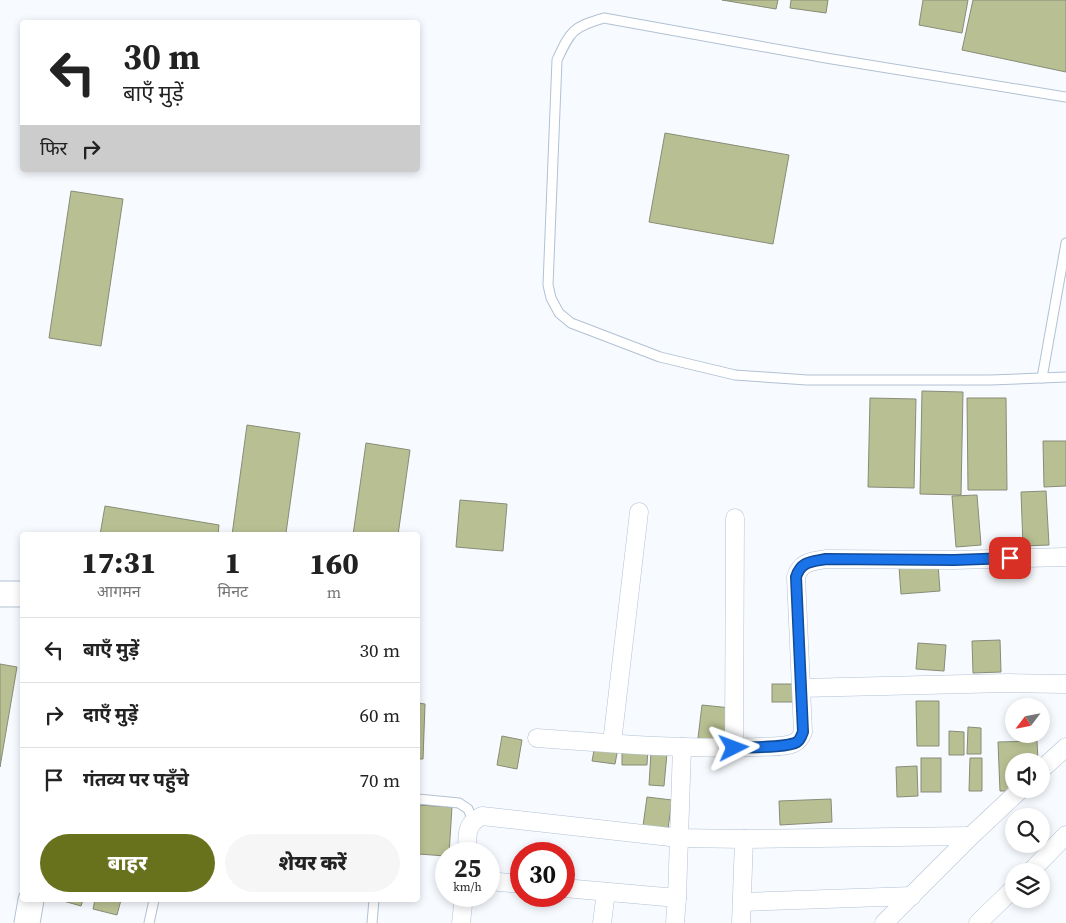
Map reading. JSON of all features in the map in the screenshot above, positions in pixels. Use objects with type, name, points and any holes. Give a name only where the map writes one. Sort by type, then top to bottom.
[{"type":"street","points":[[612,744],[639,512]]},
{"type":"street","points":[[734,748],[735,518]]},
{"type":"street","points":[[537,738],[612,744],[734,748],[795,743],[800,739],[803,732],[796,577],[798,568],[806,563],[826,559],[954,560],[1066,556]]},
{"type":"street","points":[[0,594],[20,594]]},
{"type":"street","points":[[801,688],[1008,683],[1066,684]]},
{"type":"street","points":[[675,923],[682,746]]},
{"type":"street","points":[[1050,762],[1066,747]]},
{"type":"street","points":[[884,923],[1011,798]]},
{"type":"street","points":[[468,842],[469,827],[473,820],[482,816],[679,838],[971,836]]},
{"type":"street","points":[[1038,863],[1066,835]]},
{"type":"street","points":[[741,923],[744,839]]},
{"type":"street","points":[[575,889],[677,898]]},
{"type":"street","points":[[602,923],[606,892]]},
{"type":"street","points":[[742,902],[912,896]]},
{"type":"street","points":[[978,923],[1005,897]]},
{"type":"street","points":[[26,923],[31,902]]},
{"type":"street","points":[[460,923],[462,907]]},
{"type":"lane","points":[[1066,97],[826,58],[604,18],[582,25],[568,36],[557,60],[548,285],[551,298],[559,313],[571,323],[660,357],[735,375],[807,380],[990,380],[1066,377]]},
{"type":"lane","points":[[1042,378],[1066,243]]},
{"type":"lane","points":[[420,799],[459,803],[468,809],[473,820]]},
{"type":"lane","points":[[149,923],[154,902]]},
{"type":"lane","points":[[372,923],[374,902]]},
{"type":"building","points":[[722,0],[778,0],[776,9]]},
{"type":"building","points":[[791,0],[828,0],[826,13],[790,8]]},
{"type":"building","points":[[923,0],[968,0],[962,33],[919,25]]},
{"type":"building","points":[[973,0],[1066,0],[1066,72],[962,50]]},
{"type":"building","points":[[665,133],[789,155],[773,244],[649,222]]},
{"type":"building","points":[[71,191],[123,199],[101,346],[49,338]]},
{"type":"building","points":[[922,391],[963,392],[961,495],[920,494]]},
{"type":"building","points":[[870,398],[916,399],[914,488],[868,487]]},
{"type":"building","points":[[967,398],[1006,398],[1007,490],[968,490]]},
{"type":"building","points":[[247,425],[300,433],[286,532],[232,532]]},
{"type":"building","points":[[1043,441],[1066,441],[1066,486],[1044,487]]},
{"type":"building","points":[[366,443],[410,450],[398,532],[353,532]]},
{"type":"building","points":[[1046,491],[1049,545],[1023,546],[1021,492]]},
{"type":"building","points":[[977,495],[981,545],[956,547],[952,496]]},
{"type":"building","points":[[460,500],[507,504],[503,551],[456,547]]},
{"type":"building","points":[[105,506],[219,525],[218,532],[101,532]]},
{"type":"building","points":[[938,564],[940,591],[901,594],[899,567]]},
{"type":"building","points":[[1000,640],[1001,672],[973,673],[972,641]]},
{"type":"building","points":[[918,643],[946,645],[944,671],[916,669]]},
{"type":"building","points":[[0,664],[17,667],[0,767]]},
{"type":"building","points":[[772,684],[801,684],[801,702],[772,702]]},
{"type":"building","points":[[916,701],[939,701],[939,746],[917,746]]},
{"type":"building","points":[[420,703],[425,704],[423,759],[420,759]]},
{"type":"building","points":[[702,705],[731,708],[728,742],[698,738]]},
{"type":"building","points":[[968,727],[981,728],[981,754],[967,754]]},
{"type":"building","points":[[949,731],[964,732],[964,755],[949,755]]},
{"type":"building","points":[[502,736],[522,740],[517,769],[497,765]]},
{"type":"building","points":[[998,742],[1037,743],[1038,753],[1005,753],[1005,791],[1000,791]]},
{"type":"building","points":[[595,745],[618,748],[615,764],[592,761]]},
{"type":"building","points":[[622,747],[648,748],[647,765],[622,765]]},
{"type":"building","points":[[651,752],[667,753],[664,786],[649,785]]},
{"type":"building","points":[[921,758],[941,758],[941,792],[921,792]]},
{"type":"building","points":[[970,758],[982,758],[982,791],[969,791]]},
{"type":"building","points":[[917,766],[918,796],[897,797],[896,767]]},
{"type":"building","points":[[647,797],[672,800],[668,829],[643,826]]},
{"type":"building","points":[[831,799],[832,822],[780,825],[779,801]]},
{"type":"building","points":[[420,805],[452,807],[450,842],[435,842],[435,855],[420,854]]},
{"type":"building","points":[[67,902],[82,902],[81,906]]},
{"type":"building","points":[[95,902],[120,902],[117,915],[93,909]]},
{"type":"route","points":[[734,748],[795,743],[800,739],[803,732],[796,577],[798,568],[806,563],[826,559],[954,560],[1010,558]]}]
